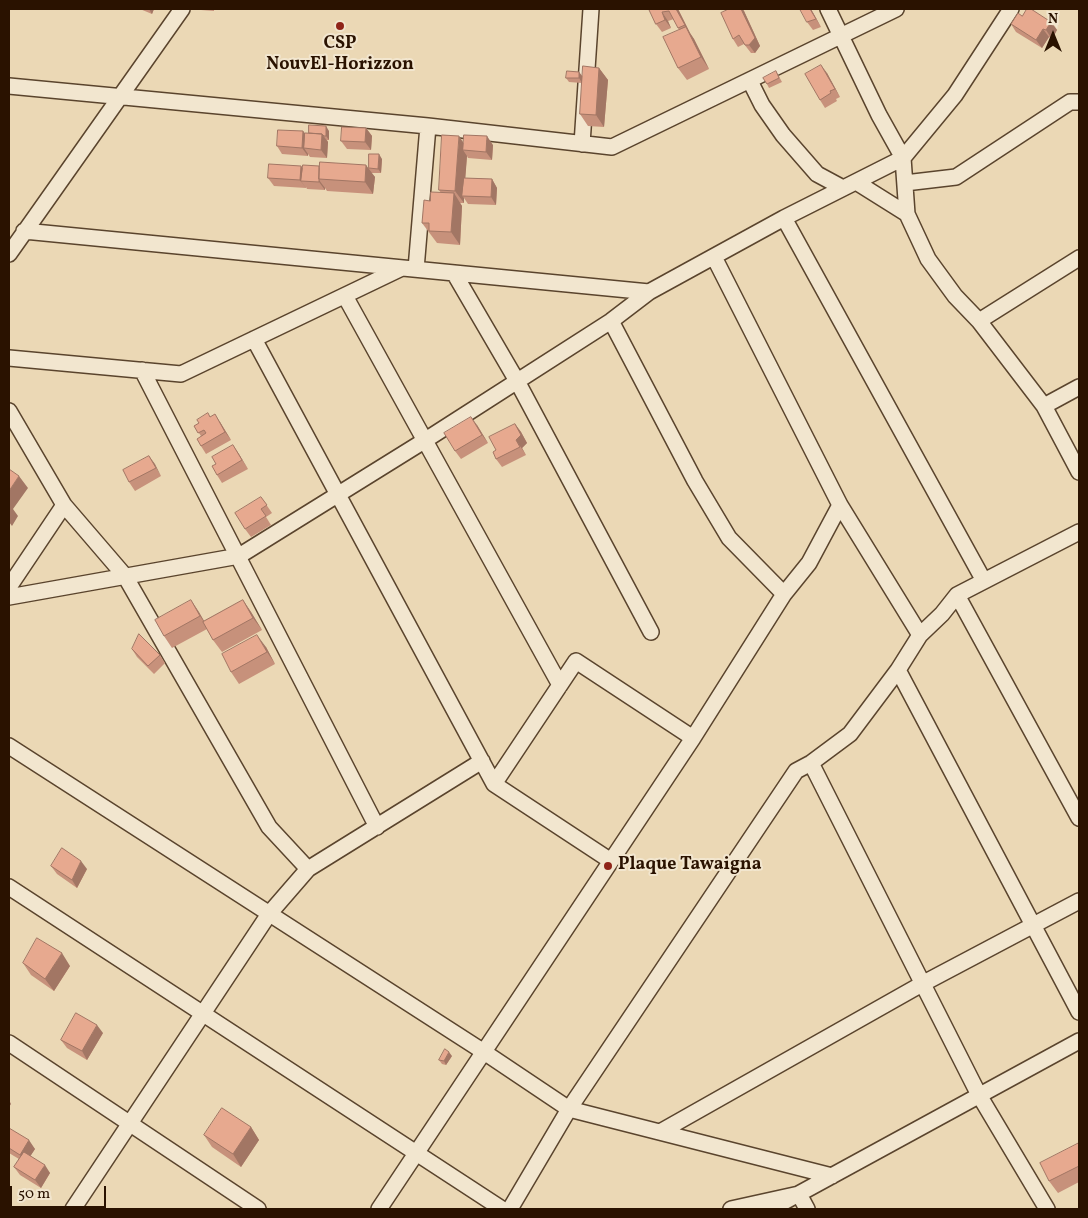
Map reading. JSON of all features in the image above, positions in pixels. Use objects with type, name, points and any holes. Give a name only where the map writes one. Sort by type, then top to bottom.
[{"type":"street","points":[[9,254],[182,9]]},
{"type":"street","points":[[582,144],[591,9]]},
{"type":"street","points":[[828,9],[879,115],[903,158],[907,214],[928,259],[955,296],[979,321],[1044,406],[1079,472]]},
{"type":"street","points":[[9,86],[428,126],[612,147],[896,9]]},
{"type":"street","points":[[9,597],[239,556],[611,321],[649,292],[784,218],[903,158],[955,96],[1011,9]]},
{"type":"street","points":[[750,81],[762,105],[783,135],[817,174],[850,185],[907,214]]},
{"type":"street","points":[[905,183],[956,177],[1075,102],[1079,89]]},
{"type":"street","points":[[409,268],[428,126]]},
{"type":"street","points":[[784,218],[984,581]]},
{"type":"street","points":[[24,231],[649,292]]},
{"type":"street","points":[[714,257],[840,505],[920,635]]},
{"type":"street","points":[[979,321],[1079,258]]},
{"type":"street","points":[[9,358],[181,374],[345,296],[409,268]]},
{"type":"street","points":[[454,273],[517,381],[651,632]]},
{"type":"street","points":[[345,296],[560,685]]},
{"type":"street","points":[[611,321],[695,481],[729,538],[784,594]]},
{"type":"street","points":[[254,339],[494,784],[611,861]]},
{"type":"street","points":[[142,370],[377,827]]},
{"type":"street","points":[[1044,406],[1079,387]]},
{"type":"street","points":[[9,411],[64,505],[126,576],[269,827],[308,870]]},
{"type":"street","points":[[9,588],[64,505]]},
{"type":"street","points":[[379,1209],[692,738],[784,594],[809,564],[840,505]]},
{"type":"street","points":[[510,1209],[569,1109],[796,771],[811,763],[850,734],[898,670],[920,635],[942,614],[957,595],[1078,538]]},
{"type":"street","points":[[957,595],[1079,818]]},
{"type":"street","points":[[494,784],[576,661],[692,738]]},
{"type":"street","points":[[898,670],[1079,1012]]},
{"type":"street","points":[[9,746],[484,1052],[569,1109],[832,1176]]},
{"type":"street","points":[[73,1209],[269,914],[308,870],[482,761]]},
{"type":"street","points":[[811,763],[979,1095],[1047,1209]]},
{"type":"street","points":[[9,887],[502,1209]]},
{"type":"street","points":[[660,1132],[922,984],[1079,901]]},
{"type":"street","points":[[771,1209],[1079,1041]]},
{"type":"street","points":[[9,1043],[258,1209]]},
{"type":"street","points":[[731,1209],[798,1194]]},
{"type":"street","points":[[798,1194],[807,1209]]},
{"type":"building","points":[[649,9],[676,9],[685,25],[678,28],[669,11],[662,12],[665,20],[656,24]]},
{"type":"building","points":[[729,9],[741,9],[755,38],[749,45],[745,45],[739,35],[733,39],[721,13]]},
{"type":"building","points":[[800,9],[810,9],[816,19],[807,22]]},
{"type":"building","points":[[1027,9],[1031,9],[1051,22],[1046,30],[1043,29],[1036,40],[1011,24],[1018,13],[1022,16]]},
{"type":"building","points":[[686,27],[701,57],[678,68],[663,37]]},
{"type":"building","points":[[821,65],[835,89],[820,100],[805,74]]},
{"type":"building","points":[[583,66],[599,68],[596,115],[580,114]]},
{"type":"building","points":[[567,71],[579,72],[579,78],[566,78]]},
{"type":"building","points":[[776,71],[779,78],[767,84],[763,78]]},
{"type":"building","points":[[309,125],[326,126],[326,136],[309,133]]},
{"type":"building","points":[[342,127],[366,128],[365,142],[341,141]]},
{"type":"building","points":[[278,130],[303,131],[302,148],[277,146]]},
{"type":"building","points":[[305,133],[322,134],[321,150],[304,148]]},
{"type":"building","points":[[442,135],[459,136],[455,191],[439,190]]},
{"type":"building","points":[[464,135],[487,136],[486,152],[463,150]]},
{"type":"building","points":[[369,154],[379,154],[378,169],[369,168]]},
{"type":"building","points":[[320,162],[366,165],[365,182],[319,179]]},
{"type":"building","points":[[269,164],[301,166],[300,180],[268,178]]},
{"type":"building","points":[[303,165],[319,166],[319,182],[301,181]]},
{"type":"building","points":[[464,178],[492,179],[491,197],[462,196]]},
{"type":"building","points":[[431,192],[454,193],[451,232],[429,231],[429,223],[422,223],[424,200],[430,201]]},
{"type":"building","points":[[208,413],[210,417],[215,414],[225,432],[201,446],[197,439],[206,433],[204,430],[198,433],[194,426],[199,423],[197,420]]},
{"type":"building","points":[[471,417],[482,435],[455,451],[444,433]]},
{"type":"building","points":[[515,424],[521,435],[516,440],[520,447],[496,459],[493,452],[496,450],[489,437]]},
{"type":"building","points":[[233,445],[242,460],[217,475],[212,466],[216,464],[212,457]]},
{"type":"building","points":[[149,456],[156,468],[129,482],[123,470]]},
{"type":"building","points":[[9,469],[19,476],[9,491]]},
{"type":"building","points":[[261,497],[267,505],[261,509],[266,516],[245,529],[235,513]]},
{"type":"building","points":[[191,600],[200,616],[164,636],[155,620]]},
{"type":"building","points":[[243,600],[253,618],[213,640],[203,622]]},
{"type":"building","points":[[139,634],[160,655],[148,666],[132,649]]},
{"type":"building","points":[[257,635],[267,652],[231,672],[222,654]]},
{"type":"building","points":[[62,848],[81,861],[72,880],[51,866]]},
{"type":"building","points":[[37,938],[62,953],[45,979],[23,963]]},
{"type":"building","points":[[76,1013],[97,1025],[82,1051],[61,1040]]},
{"type":"building","points":[[445,1049],[449,1052],[444,1061],[439,1060]]},
{"type":"building","points":[[222,1108],[251,1127],[233,1154],[204,1135]]},
{"type":"building","points":[[9,1128],[29,1140],[20,1155],[9,1148]]},
{"type":"building","points":[[1079,1143],[1079,1166],[1049,1181],[1040,1163]]},
{"type":"building","points":[[24,1152],[45,1165],[35,1180],[14,1167]]},
{"type":"place","name":"CSP NouvEl-Horizzon","points":[[340,26]]},
{"type":"place","name":"Plaque Tawaigna","points":[[608,866]]}]
